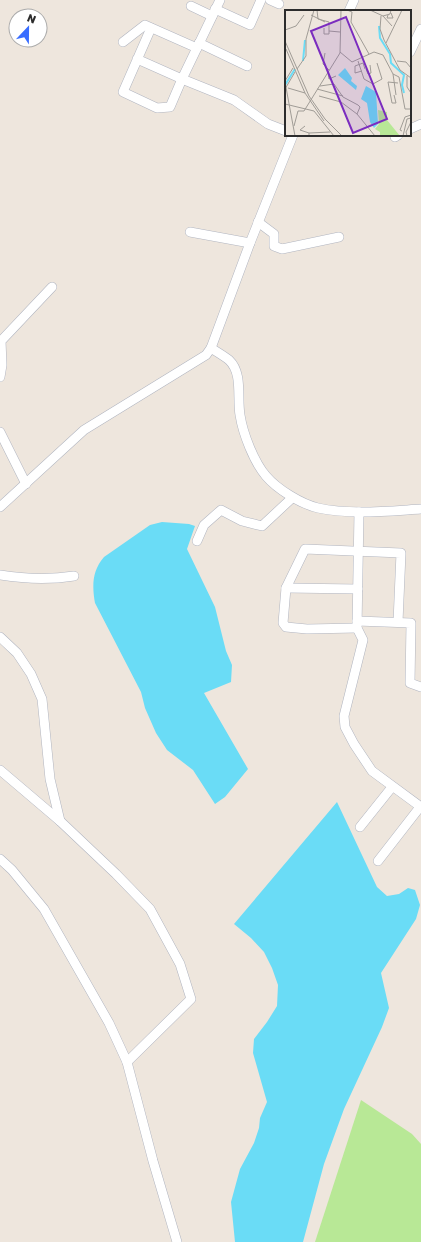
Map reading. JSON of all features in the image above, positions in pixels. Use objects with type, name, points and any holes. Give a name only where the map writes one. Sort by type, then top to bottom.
[{"type":"street","points":[[151,28],[123,92],[157,108],[170,107],[220,0]]},
{"type":"street","points":[[192,6],[250,25],[261,0]]},
{"type":"street","points":[[349,10],[354,0]]},
{"type":"street","points":[[123,42],[145,25],[247,66]]},
{"type":"street","points":[[411,50],[421,29]]},
{"type":"street","points":[[137,60],[234,100],[268,124],[285,131]]},
{"type":"street","points":[[411,129],[421,124]]},
{"type":"street","points":[[0,507],[84,430],[206,355],[211,348],[258,222],[293,136]]},
{"type":"street","points":[[258,222],[274,234],[274,246],[282,249],[339,237]]},
{"type":"street","points":[[190,232],[250,243]]},
{"type":"street","points":[[0,377],[2,365],[1,341],[52,287]]},
{"type":"street","points":[[211,348],[230,361],[237,371],[240,415],[243,430],[253,455],[266,476],[292,498],[317,508],[359,512],[421,509]]},
{"type":"street","points":[[0,432],[26,484]]},
{"type":"street","points":[[197,541],[204,525],[221,510],[242,521],[262,526],[292,498]]},
{"type":"street","points":[[359,512],[357,624],[362,640],[344,716],[345,728],[372,771],[420,807],[378,861]]},
{"type":"street","points":[[398,622],[401,553],[305,548],[286,588],[283,623],[286,627],[306,629],[357,624],[398,622],[411,623],[410,683],[421,687]]},
{"type":"street","points":[[0,575],[28,579],[57,579],[74,576]]},
{"type":"street","points":[[286,588],[358,589]]},
{"type":"street","points":[[0,638],[17,653],[31,674],[42,699],[50,779],[60,821]]},
{"type":"street","points":[[0,770],[60,821],[116,874],[150,909],[180,964],[190,999],[127,1062]]},
{"type":"street","points":[[360,827],[392,787]]},
{"type":"street","points":[[0,859],[24,884],[44,909],[109,1023],[127,1062],[151,1154],[177,1242]]},
{"type":"green space","points":[[361,1100],[412,1134],[421,1144],[421,1242],[315,1242]]},
{"type":"water","points":[[162,522],[189,524],[195,526],[187,549],[215,607],[226,651],[232,665],[231,682],[204,693],[248,769],[225,797],[215,804],[193,770],[167,750],[156,733],[145,708],[141,692],[95,603],[93,585],[95,573],[104,557],[150,525]]},
{"type":"water","points":[[337,802],[377,887],[387,896],[399,894],[408,888],[415,890],[420,905],[416,919],[381,973],[389,1008],[382,1027],[344,1109],[324,1164],[303,1242],[235,1242],[231,1202],[240,1169],[254,1143],[259,1128],[260,1118],[267,1102],[253,1053],[254,1039],[277,1006],[278,985],[264,952],[251,938],[234,924]]}]
